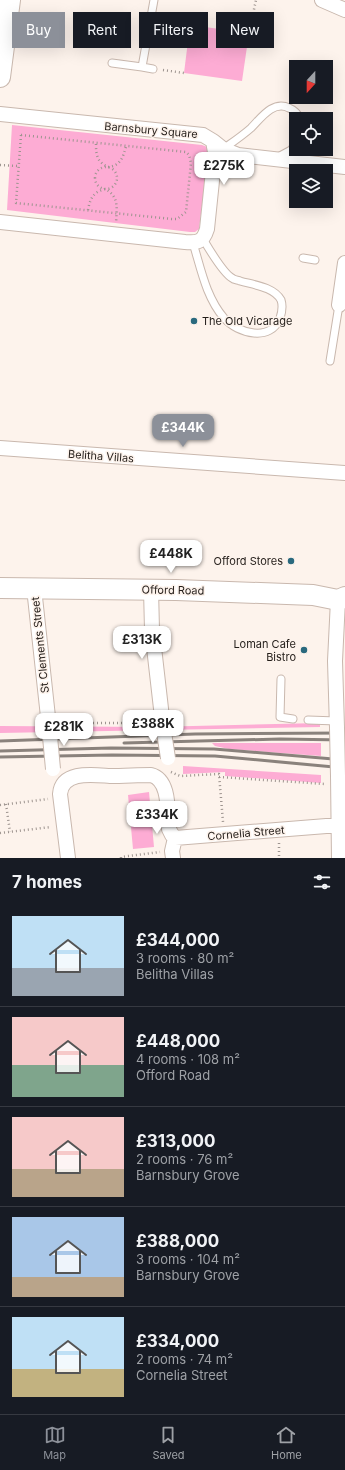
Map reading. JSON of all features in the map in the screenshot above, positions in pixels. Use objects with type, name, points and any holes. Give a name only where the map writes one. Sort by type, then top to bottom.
[{"type":"street","points":[[0,77],[10,0]]},
{"type":"street","points":[[322,0],[345,10]]},
{"type":"street","name":"Barnsbury Square","points":[[0,114],[203,135],[218,145],[215,152],[207,229],[198,241]]},
{"type":"street","points":[[218,145],[238,154],[345,167]]},
{"type":"street","points":[[0,222],[198,241]]},
{"type":"street","points":[[339,305],[342,263]]},
{"type":"street","name":"Belitha Villas","points":[[0,448],[345,473]]},
{"type":"street","name":"Offord Road","points":[[0,588],[151,590],[313,595],[341,599]]},
{"type":"street","name":"St Clements Street","points":[[34,588],[53,769]]},
{"type":"street","points":[[151,590],[152,630],[169,765]]},
{"type":"street","points":[[339,858],[337,725],[340,689],[336,646],[341,599]]},
{"type":"street","points":[[68,858],[60,789],[69,779],[91,774],[154,776],[162,781],[165,788],[169,829],[172,835],[173,849]]},
{"type":"street","name":"Cornelia Street","points":[[173,849],[224,835],[338,825]]},
{"type":"lane","points":[[142,67],[154,0]]},
{"type":"lane","points":[[112,63],[154,69]]},
{"type":"lane","points":[[218,145],[252,127],[263,114],[274,107],[286,106],[295,112]]},
{"type":"lane","points":[[276,158],[289,152]]},
{"type":"lane","points":[[198,241],[232,278],[270,290],[277,294],[282,302],[282,311],[275,327],[268,332],[256,334],[240,330],[225,319],[208,294],[198,241]]},
{"type":"lane","points":[[303,258],[315,260]]},
{"type":"lane","points":[[330,361],[339,305]]},
{"type":"lane","points":[[281,679],[280,717],[293,720]]},
{"type":"lane","points":[[308,720],[337,725]]},
{"type":"path","points":[[253,12],[256,0]]},
{"type":"path","points":[[154,69],[184,73]]},
{"type":"path","points":[[21,135],[96,144],[182,151],[190,155],[191,163],[187,208],[182,216],[177,219],[172,219],[16,203],[21,135]]},
{"type":"path","points":[[88,210],[91,197],[94,194],[112,187],[117,178],[114,171],[100,163],[96,144]]},
{"type":"path","points":[[116,213],[115,197],[112,193],[96,183],[95,177],[98,170],[104,167],[108,168],[116,166],[120,163],[126,146]]},
{"type":"path","points":[[0,165],[19,166]]},
{"type":"path","points":[[49,725],[163,725]]},
{"type":"path","points":[[169,765],[180,776],[219,774],[219,777],[321,784],[338,779]]},
{"type":"path","points":[[219,777],[224,835]]},
{"type":"path","points":[[0,805],[61,797]]},
{"type":"path","points":[[6,804],[10,832]]},
{"type":"path","points":[[0,833],[64,825]]},
{"type":"path","points":[[121,858],[173,849]]},
{"type":"shaded area","points":[[208,27],[216,29],[216,48],[247,48],[242,81],[184,73],[187,48],[208,48]]},
{"type":"shaded area","points":[[12,125],[202,145],[207,147],[209,151],[199,229],[195,232],[190,232],[7,210]]},
{"type":"shaded area","points":[[320,723],[320,727],[0,733],[0,726],[151,727]]},
{"type":"shaded area","points":[[212,743],[321,743],[321,756],[229,749],[215,746]]},
{"type":"shaded area","points":[[183,766],[321,775],[321,783],[225,776],[225,772],[183,774]]},
{"type":"shaded area","points":[[149,792],[154,847],[133,849],[128,795]]},
{"type":"railway","points":[[0,741],[195,734],[345,733]]},
{"type":"railway","points":[[124,743],[280,739],[345,740]]},
{"type":"railway","points":[[0,751],[111,748],[214,749],[345,760]]},
{"type":"railway","points":[[0,757],[112,755],[215,756],[345,768]]},
{"type":"place","name":"The Old Vicarage","points":[[194,321]]},
{"type":"place","name":"Offord Stores","points":[[291,561]]},
{"type":"place","name":"Loman Cafe Bistro","points":[[304,650]]}]
